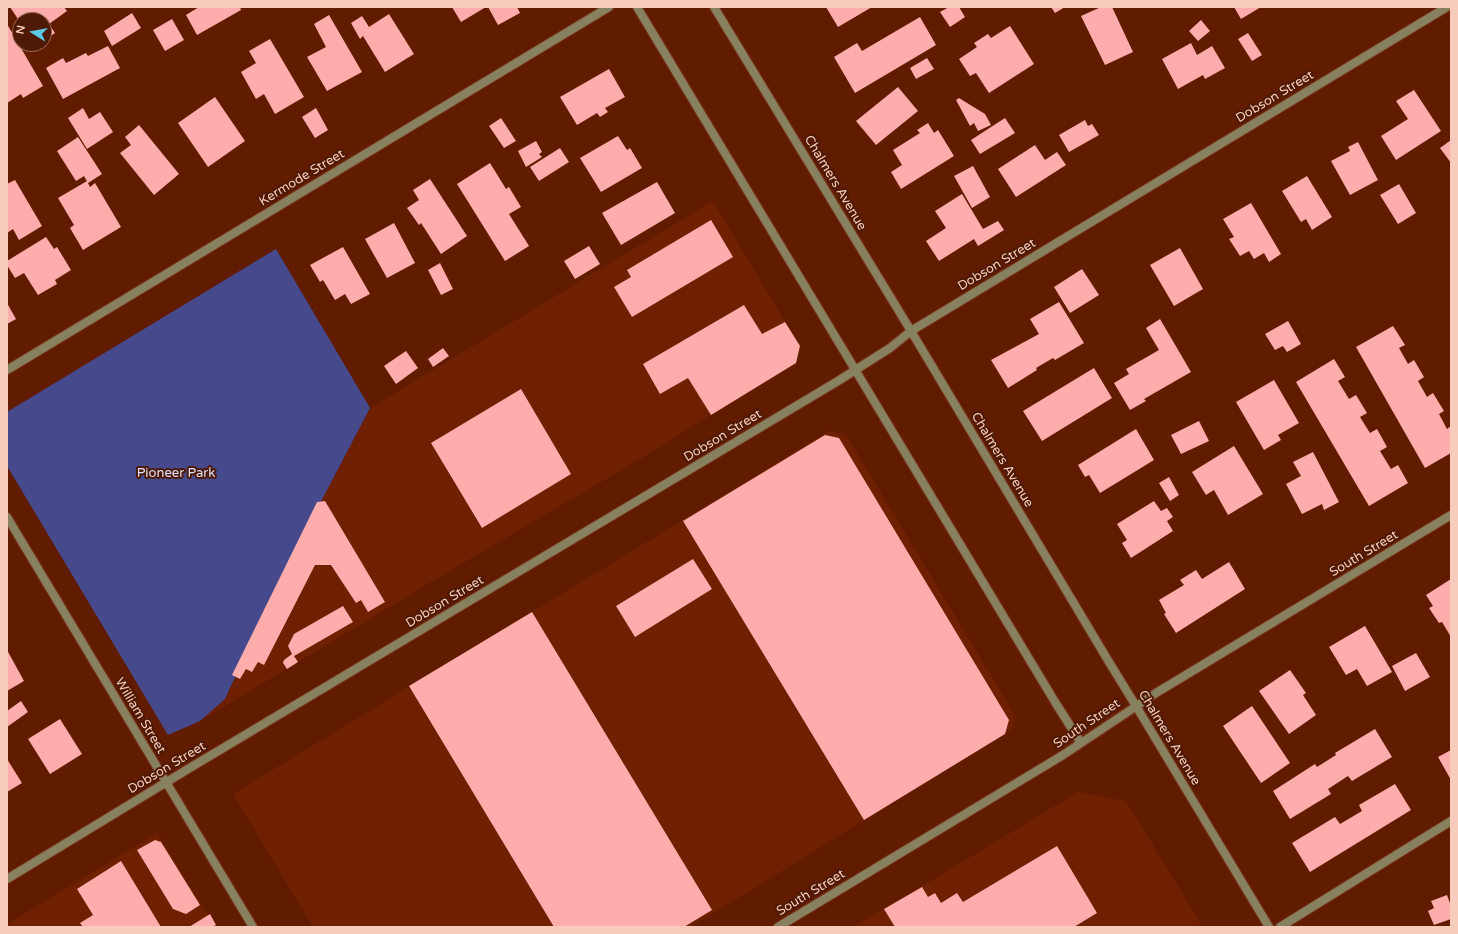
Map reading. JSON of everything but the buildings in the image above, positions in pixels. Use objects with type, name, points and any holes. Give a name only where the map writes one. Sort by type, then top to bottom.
[{"type":"street","name":"Kermode Street","points":[[7,370],[609,7]]},
{"type":"street","points":[[637,7],[854,370],[1081,743]]},
{"type":"street","name":"Chalmers Avenue","points":[[714,7],[911,331],[1269,927]]},
{"type":"street","name":"Dobson Street","points":[[7,879],[166,782],[838,381],[890,348],[911,331],[1447,7]]},
{"type":"street","name":"South Street","points":[[778,927],[1063,755],[1136,706],[1451,515]]},
{"type":"street","name":"William Street","points":[[7,517],[253,927]]},
{"type":"street","points":[[1280,927],[1451,821]]},
{"type":"shaded area","points":[[713,201],[800,347],[796,362],[640,459],[200,721],[225,699],[282,576],[370,408]]},
{"type":"shaded area","points":[[829,431],[846,435],[1016,717],[1011,730],[691,927],[313,927],[233,794]]},
{"type":"shaded area","points":[[1078,792],[1126,801],[1203,927],[852,927],[884,909]]},
{"type":"shaded area","points":[[157,833],[215,927],[7,927],[7,924]]},
{"type":"green space","name":"Pioneer Park","points":[[276,249],[370,408],[282,576],[225,699],[200,721],[168,735],[7,466],[7,412]]}]
